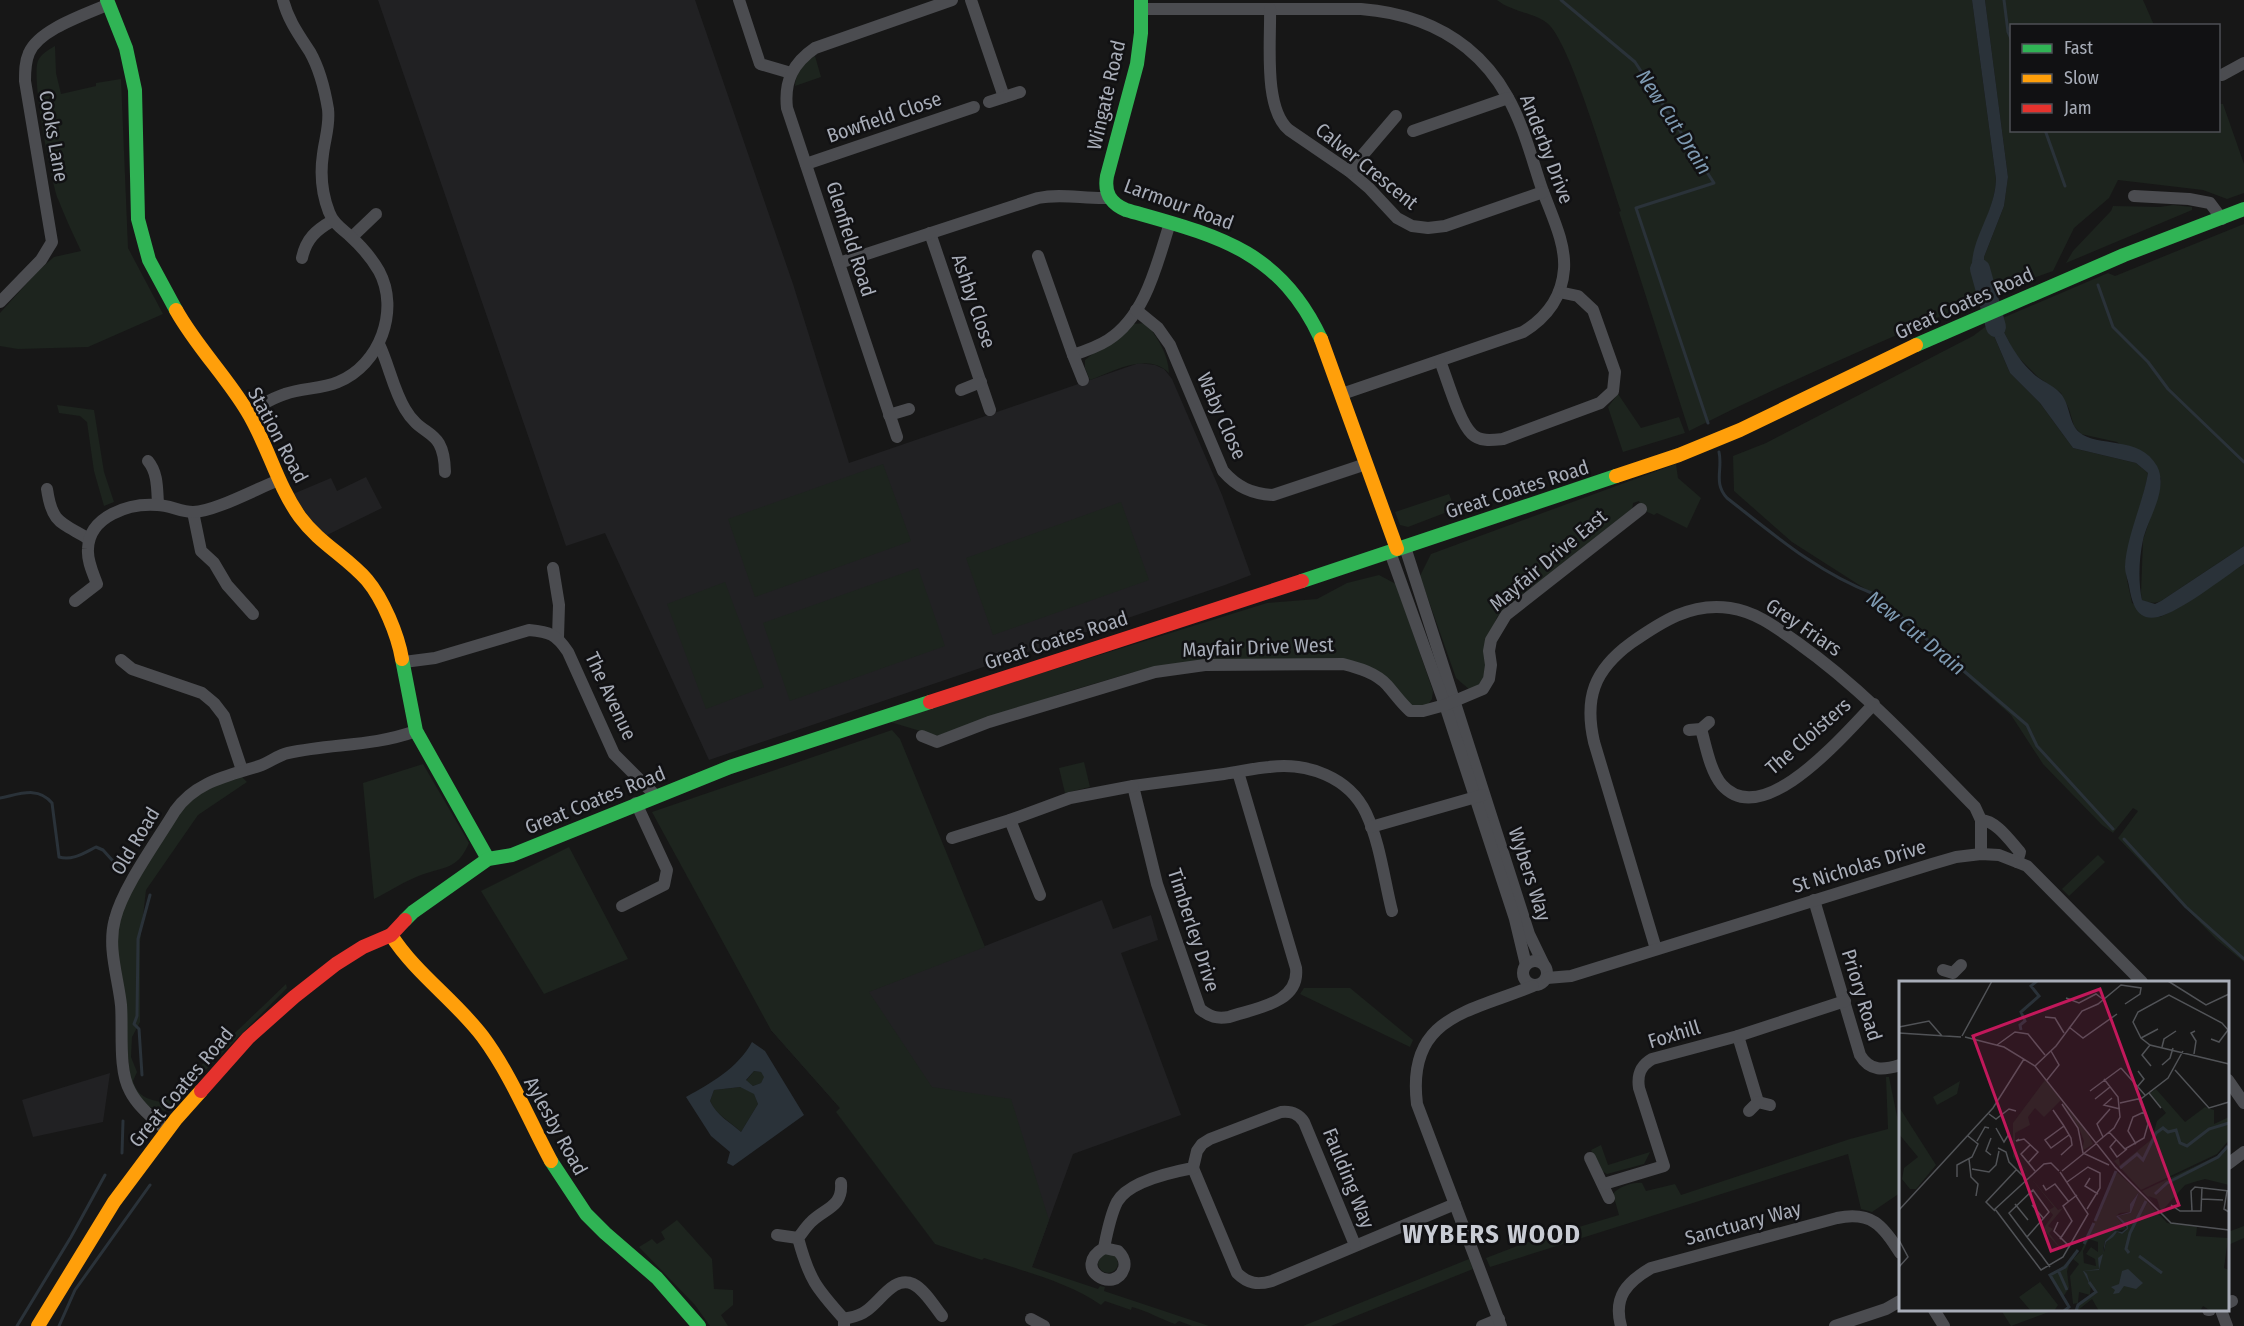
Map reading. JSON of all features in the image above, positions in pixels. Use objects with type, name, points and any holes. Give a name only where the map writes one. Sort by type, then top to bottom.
[{"type":"main road","name":"Station Road","points":[[108,2],[126,48],[135,90],[138,219],[148,260],[180,316],[248,412],[292,504],[309,528],[354,567],[375,592],[399,642],[416,731],[488,859]]},
{"type":"main road","name":"Wingate Road","points":[[1108,198],[1105,192],[1107,176],[1137,64],[1141,33],[1141,4]]},
{"type":"main road","name":"Larmour Road","points":[[1108,198],[1114,205],[1126,210],[1223,239],[1257,258],[1284,280],[1306,308],[1322,336],[1397,549]]},
{"type":"main road","name":"Great Coates Road","points":[[38,1326],[114,1202],[167,1131],[248,1038],[294,997],[345,958],[391,935],[413,912],[488,859],[512,855],[636,803],[730,767],[1679,455],[1725,437],[1862,370],[1977,318],[2124,255],[2244,209]]},
{"type":"main road","name":"Aylesby Road","points":[[391,935],[400,952],[413,967],[464,1015],[494,1052],[577,1204],[598,1227],[657,1279],[699,1326]]},
{"type":"street","points":[[248,412],[284,394],[337,383],[366,363],[379,344],[386,324],[385,284],[378,269],[352,237],[332,220],[325,202],[321,180],[322,154],[328,133],[328,111],[324,90],[311,54],[286,14],[283,0]]},
{"type":"street","points":[[739,0],[760,64],[790,73],[799,61],[823,44],[952,0]]},
{"type":"street","points":[[971,0],[1004,97]]},
{"type":"street","name":"Cooks Lane","points":[[0,302],[40,260],[52,242],[25,81],[25,66],[29,52],[36,42],[62,24],[108,2]]},
{"type":"street","name":"Anderby Drive","points":[[1141,4],[1270,9],[1361,9],[1396,13],[1438,29],[1466,47],[1489,70],[1508,98],[1562,246],[1564,269],[1559,292],[1552,306],[1523,332],[1342,394]]},
{"type":"street","name":"Calver Crescent","points":[[1270,9],[1271,90],[1274,109],[1285,127],[1349,171],[1369,188],[1397,218],[1420,228],[1435,228],[1543,192]]},
{"type":"street","points":[[2222,75],[2244,63]]},
{"type":"street","name":"Glenfield Road","points":[[790,73],[787,108],[897,437]]},
{"type":"street","points":[[988,102],[1020,92]]},
{"type":"street","points":[[1413,131],[1508,98]]},
{"type":"street","name":"Bowfield Close","points":[[806,164],[974,107]]},
{"type":"street","points":[[1349,171],[1396,116]]},
{"type":"street","name":"Larmour Road","points":[[839,263],[1047,196],[1108,198]]},
{"type":"street","points":[[2134,196],[2189,199],[2210,203],[2222,219]]},
{"type":"street","points":[[352,237],[376,214]]},
{"type":"street","points":[[302,258],[304,247],[312,235],[332,220]]},
{"type":"street","points":[[1073,355],[1110,339],[1136,310],[1153,275],[1170,223]]},
{"type":"street","name":"Ashby Close","points":[[930,233],[990,410]]},
{"type":"street","points":[[1038,256],[1083,380]]},
{"type":"street","points":[[1440,361],[1464,423],[1473,435],[1486,440],[1503,439],[1600,403],[1612,391],[1615,372],[1593,310],[1578,296],[1559,292]]},
{"type":"street","name":"Waby Close","points":[[1136,310],[1158,328],[1170,345],[1223,471],[1232,481],[1257,494],[1272,495],[1366,464]]},
{"type":"street","points":[[379,344],[388,363],[398,398],[406,412],[442,446],[445,472]]},
{"type":"street","points":[[961,390],[981,382]]},
{"type":"street","points":[[890,415],[909,409]]},
{"type":"street","points":[[148,461],[154,468],[158,504]]},
{"type":"street","points":[[75,601],[97,584],[87,552],[89,539],[93,529],[110,515],[120,510],[158,504],[193,512],[212,507],[279,480]]},
{"type":"street","points":[[46,489],[52,513],[56,518],[89,539]]},
{"type":"street","name":"Mayfair Drive East","points":[[1451,702],[1483,689],[1489,679],[1491,640],[1506,615],[1641,509]]},
{"type":"street","points":[[193,512],[201,551],[253,614]]},
{"type":"street","name":"Wybers Way","points":[[1397,549],[1451,702],[1480,796],[1520,935],[1524,968]]},
{"type":"street","points":[[404,662],[435,658],[529,630],[558,637],[559,605],[553,568]]},
{"type":"street","name":"Grey Friars","points":[[1656,949],[1589,716],[1593,688],[1612,658],[1660,622],[1672,616],[1701,608],[1728,608],[1750,613],[1771,623],[1830,666],[1874,704],[1975,807],[1981,820],[1986,820],[1995,826],[2020,852],[2017,862]]},
{"type":"street","name":"The Avenue","points":[[558,637],[568,651],[614,754],[656,796]]},
{"type":"street","points":[[121,660],[132,669],[202,693],[214,703],[224,716],[242,770]]},
{"type":"street","name":"Mayfair Drive West","points":[[922,736],[936,742],[989,722],[1155,672],[1205,664],[1343,664],[1364,669],[1386,684],[1398,701],[1410,711],[1423,711],[1451,702]]},
{"type":"street","name":"The Cloisters","points":[[1700,727],[1716,775],[1723,785],[1733,794],[1755,798],[1767,795],[1792,781],[1834,745],[1874,704]]},
{"type":"street","name":"Old Road","points":[[167,1131],[136,1101],[125,1077],[121,1006],[113,956],[112,930],[119,906],[182,801],[194,790],[242,770],[261,765],[286,753],[366,744],[393,739],[416,731]]},
{"type":"street","points":[[952,838],[1070,798],[1133,786],[1270,766],[1294,766],[1320,772],[1339,781],[1356,797],[1371,827],[1392,911]]},
{"type":"street","name":"Timberley Drive","points":[[1133,786],[1157,884],[1200,1009],[1209,1016],[1220,1019],[1285,997],[1293,989],[1297,979],[1296,968],[1238,772]]},
{"type":"street","points":[[1371,827],[1480,796]]},
{"type":"street","name":"Wybers Way","points":[[1480,796],[1529,934],[1543,963]]},
{"type":"street","points":[[622,906],[664,885],[667,870],[636,803]]},
{"type":"street","points":[[1010,820],[1040,895]]},
{"type":"street","points":[[1981,820],[1981,854]]},
{"type":"street","name":"St Nicholas Drive","points":[[1547,978],[1571,976],[1948,859],[1981,854],[1999,855],[2027,866],[2141,981]]},
{"type":"street","name":"Priory Road","points":[[1814,900],[1863,1061],[1868,1066],[1881,1070],[1899,1065]]},
{"type":"street","points":[[1482,1326],[1500,1323],[1417,1104],[1416,1071],[1424,1045],[1444,1023],[1458,1013],[1501,999],[1533,986],[1539,985],[1547,978],[1547,970],[1543,963],[1534,960],[1524,968],[1501,999]]},
{"type":"street","points":[[1524,968],[1525,980],[1533,986]]},
{"type":"street","name":"Foxhill","points":[[1604,1184],[1665,1166],[1639,1088],[1638,1079],[1644,1064],[1652,1059],[1738,1036],[1845,1001]]},
{"type":"street","points":[[1738,1036],[1759,1106]]},
{"type":"street","points":[[2229,1081],[2244,1103]]},
{"type":"street","name":"Faulding Way","points":[[1355,1245],[1304,1122],[1296,1114],[1281,1112],[1210,1139],[1197,1151],[1193,1168],[1238,1273],[1252,1283],[1261,1284],[1272,1281],[1455,1204]]},
{"type":"street","points":[[2229,1163],[2244,1152]]},
{"type":"street","points":[[1590,1158],[1609,1198]]},
{"type":"street","points":[[1104,1248],[1116,1203],[1127,1191],[1173,1172],[1193,1168]]},
{"type":"street","points":[[798,1239],[811,1221],[833,1207],[842,1192],[841,1183]]},
{"type":"street","name":"Sanctuary Way","points":[[1621,1326],[1618,1306],[1623,1292],[1633,1278],[1651,1268],[1853,1215],[1871,1218],[1892,1239],[1899,1251]]},
{"type":"street","points":[[777,1235],[798,1239]]},
{"type":"street","points":[[798,1239],[806,1266],[819,1292],[844,1322],[863,1314],[894,1286],[903,1282],[913,1284],[922,1291],[942,1316]]},
{"type":"street","points":[[1835,1326],[1886,1309],[1899,1302]]},
{"type":"street","points":[[1935,1311],[1944,1326]]},
{"type":"street","points":[[2221,1311],[2227,1326]]},
{"type":"street","points":[[1031,1319],[1044,1326]]},
{"type":"shaded area","points":[[378,0],[695,0],[793,284],[849,463],[1139,363],[1155,365],[1164,369],[1172,379],[1222,495],[1251,575],[709,760],[605,533],[566,546]]},
{"type":"shaded area","points":[[1497,0],[1972,0],[1996,179],[1990,210],[1975,253],[1974,283],[1980,298],[1792,381],[1689,431],[1619,212],[1621,211],[1567,55],[1547,23]]},
{"type":"shaded area","points":[[1972,0],[1985,0],[2008,177],[2004,206],[1984,257],[1985,274],[1991,293],[1980,298],[1973,281],[1974,251],[1990,209],[1996,179]]},
{"type":"shaded area","points":[[1985,0],[2143,0],[2154,24],[2010,24],[2010,132],[2220,132],[2220,104],[2223,104],[2244,164],[2244,193],[2227,199],[2203,190],[2118,180],[2109,198],[2074,228],[2053,271],[1991,293],[1985,274],[1984,257],[2004,206],[2008,177]]},
{"type":"shaded area","points":[[55,46],[56,73],[61,94],[96,86],[96,83],[121,79],[128,248],[163,314],[88,347],[18,349],[0,346],[0,313],[54,257],[81,251],[58,199],[39,107],[38,61],[43,54]]},
{"type":"shaded area","points":[[815,56],[821,77],[795,86],[801,69]]},
{"type":"shaded area","points":[[2113,206],[2192,207],[2192,210],[2066,263],[2073,251],[2111,211]]},
{"type":"shaded area","points":[[2244,224],[2244,546],[2161,601],[2147,602],[2142,600],[2141,593],[2143,540],[2160,488],[2161,478],[2117,442],[2081,434],[2074,426],[2061,393],[2038,377],[2015,354],[1998,320],[2108,273],[2115,276]]},
{"type":"shaded area","points":[[1998,320],[2024,364],[2062,395],[2073,424],[2079,432],[2096,440],[2140,450],[2150,456],[2157,466],[2161,484],[2143,540],[2141,554],[2142,600],[2155,604],[2161,601],[2244,546],[2244,564],[2178,609],[2151,618],[2140,614],[2132,598],[2125,567],[2128,544],[2148,473],[2136,463],[2073,448],[2040,403],[2010,373],[1989,324]]},
{"type":"shaded area","points":[[1147,323],[1159,341],[1169,373],[1160,367],[1140,363],[1119,368],[1090,380],[1085,368],[1085,360],[1131,324]]},
{"type":"shaded area","points":[[1989,324],[2010,373],[2040,403],[2073,448],[2136,463],[2148,473],[2126,565],[2132,603],[2160,617],[2178,608],[2244,564],[2244,962],[2216,939],[2118,838],[2138,811],[2133,808],[2113,833],[2102,825],[2043,764],[2011,715],[1878,597],[1792,542],[1734,491],[1733,456],[1766,443],[1973,336]]},
{"type":"shaded area","points":[[1618,394],[1641,428],[1679,417],[1685,433],[1623,452],[1608,407]]},
{"type":"shaded area","points":[[57,405],[94,410],[104,472],[114,502],[104,506],[94,471],[87,422],[80,416],[59,413]]},
{"type":"shaded area","points":[[883,464],[911,541],[755,597],[728,519]]},
{"type":"shaded area","points":[[1676,464],[1678,478],[1701,498],[1687,528],[1657,513],[1654,515],[1643,510],[1639,501],[1633,503],[1632,513],[1524,593],[1497,617],[1488,639],[1486,682],[1470,690],[1456,678],[1420,576],[1431,554]]},
{"type":"shaded area","points":[[366,477],[382,508],[323,537],[293,494],[331,478],[337,491]]},
{"type":"shaded area","points":[[1449,494],[1455,509],[1408,527],[1400,525],[1395,512]]},
{"type":"shaded area","points":[[1121,502],[1149,580],[993,635],[966,558]]},
{"type":"shaded area","points":[[918,568],[945,646],[790,701],[763,623]]},
{"type":"shaded area","points":[[1379,575],[1396,584],[1433,691],[1432,699],[1427,706],[1416,710],[1364,666],[1134,672],[1066,692],[937,736],[887,721],[1267,603],[1317,599],[1347,583]]},
{"type":"shaded area","points":[[725,582],[764,687],[706,709],[667,604]]},
{"type":"shaded area","points":[[892,730],[900,739],[985,947],[869,992],[932,1087],[1011,1099],[1049,1220],[1032,1267],[1098,1289],[1100,1286],[1105,1287],[1104,1291],[1209,1326],[1192,1326],[1179,1321],[1175,1324],[1132,1307],[1131,1310],[1105,1301],[1101,1305],[1045,1278],[935,1244],[836,1112],[840,1108],[771,1030],[652,812]]},
{"type":"shaded area","points":[[1084,762],[1090,787],[1065,793],[1059,768]]},
{"type":"shaded area","points":[[423,764],[469,843],[465,852],[450,866],[415,877],[374,899],[363,783]]},
{"type":"shaded area","points":[[234,776],[242,777],[247,782],[198,815],[146,890],[140,942],[140,1022],[132,1037],[131,1057],[137,1072],[133,1081],[137,1090],[143,1096],[156,1101],[161,1102],[167,1098],[286,984],[287,988],[165,1111],[143,1105],[131,1086],[116,938],[121,909],[180,809],[191,798]]},
{"type":"shaded area","points":[[569,847],[628,959],[544,994],[481,891]]},
{"type":"shaded area","points":[[2098,855],[2105,862],[2069,896],[2062,889]]},
{"type":"shaded area","points":[[1102,900],[1113,929],[1151,915],[1158,940],[1121,953],[1181,1115],[1073,1154],[1032,1267],[840,1108],[771,1030]]},
{"type":"shaded area","points":[[1304,988],[1350,988],[1413,1040],[1410,1047],[1300,994]]},
{"type":"shaded area","points":[[752,1042],[765,1051],[804,1115],[733,1166],[727,1163],[730,1152],[711,1136],[686,1097],[723,1074]],"holes":[[[754,1071],[761,1072],[764,1077],[761,1083],[753,1086],[746,1080]],[[740,1087],[754,1094],[758,1104],[741,1132],[720,1115],[710,1101],[714,1090]]]},
{"type":"shaded area","points":[[754,1071],[761,1072],[765,1077],[761,1083],[753,1086],[746,1081]]},
{"type":"shaded area","points":[[110,1073],[103,1122],[33,1137],[22,1100]]},
{"type":"shaded area","points":[[1886,1077],[1889,1077],[1899,1126],[1899,1194],[1872,1212],[1861,1209],[1848,1154],[1490,1267],[1486,1258],[1525,1243],[1619,1215],[1613,1194],[1618,1189],[1634,1183],[1642,1183],[1646,1191],[1675,1184],[1681,1195],[1850,1139],[1888,1129]]},
{"type":"shaded area","points":[[740,1087],[754,1093],[758,1104],[741,1132],[720,1114],[710,1101],[714,1090]]},
{"type":"shaded area","points":[[1601,1145],[1608,1165],[1650,1152],[1644,1164],[1607,1174],[1600,1170],[1591,1150]]},
{"type":"shaded area","points":[[677,1220],[712,1259],[714,1289],[733,1290],[733,1305],[721,1315],[728,1326],[710,1326],[695,1305],[639,1247],[652,1239],[657,1244],[665,1239],[661,1232]]},
{"type":"shaded area","points":[[2244,1226],[2244,1238],[2229,1245],[2229,1232]]},
{"type":"shaded area","points":[[1108,1253],[1115,1256],[1118,1263],[1115,1270],[1108,1273],[1101,1270],[1098,1263],[1101,1256]]},
{"type":"shaded area","points":[[1469,1259],[1473,1269],[1331,1326],[1303,1326]]},
{"type":"shaded area","points":[[2002,1311],[2051,1311],[2011,1326]]},
{"type":"waterway","name":"New Cut Drain","points":[[1561,0],[1635,62],[1714,183],[1636,208],[1708,423]]},
{"type":"waterway","points":[[2004,0],[2010,36]]},
{"type":"waterway","points":[[2046,132],[2065,186]]},
{"type":"waterway","points":[[1980,269],[1996,327]]},
{"type":"waterway","points":[[2098,285],[2113,327],[2148,362],[2168,389],[2244,462]]},
{"type":"waterway","name":"New Cut Drain","points":[[1719,452],[1720,487],[1727,498],[1815,564],[1874,594],[2027,725],[2037,746],[2113,829]]},
{"type":"waterway","points":[[0,798],[22,793],[41,794],[52,803],[59,857],[73,857],[96,847],[103,850],[122,871]]},
{"type":"waterway","name":"New Cut Drain","points":[[2124,839],[2186,907],[2244,959]]},
{"type":"waterway","points":[[142,1075],[139,1029],[134,1024],[137,1016],[138,939],[150,895]]},
{"type":"waterway","points":[[122,1153],[123,1121]]},
{"type":"waterway","points":[[17,1326],[71,1237],[105,1175]]},
{"type":"waterway","points":[[59,1326],[75,1290],[150,1185]]},
{"type":"traffic: fast","points":[[107,0],[126,48],[135,90],[138,219],[149,260],[176,310]]},
{"type":"traffic: fast","points":[[1141,0],[1141,33],[1137,64],[1107,176],[1106,188],[1109,197],[1126,210],[1215,238],[1241,250],[1264,265],[1285,284],[1304,308],[1321,339]]},
{"type":"traffic: fast","points":[[1916,345],[2124,255],[2244,209]]},
{"type":"traffic: fast","points":[[1302,581],[1616,476]]},
{"type":"traffic: fast","points":[[402,659],[416,731],[488,859]]},
{"type":"traffic: fast","points":[[405,920],[488,859],[512,855],[730,767],[930,702]]},
{"type":"traffic: fast","points":[[551,1161],[586,1214],[657,1278],[699,1326]]},
{"type":"traffic: slow","points":[[176,310],[247,411],[285,492],[300,517],[316,535],[367,580],[379,597],[397,639],[402,659]]},
{"type":"traffic: slow","points":[[1321,339],[1397,549]]},
{"type":"traffic: slow","points":[[1616,476],[1679,455],[1740,430],[1916,345]]},
{"type":"traffic: slow","points":[[391,935],[412,962],[483,1037],[511,1082],[551,1161]]},
{"type":"traffic: slow","points":[[38,1326],[114,1202],[176,1119],[201,1091]]},
{"type":"traffic: jam","points":[[930,702],[1302,581]]},
{"type":"traffic: jam","points":[[201,1091],[248,1038],[294,997],[336,964],[363,947],[391,935],[405,920]]},
{"type":"district","name":"WYBERS WOOD","points":[[1492,1234]]}]
